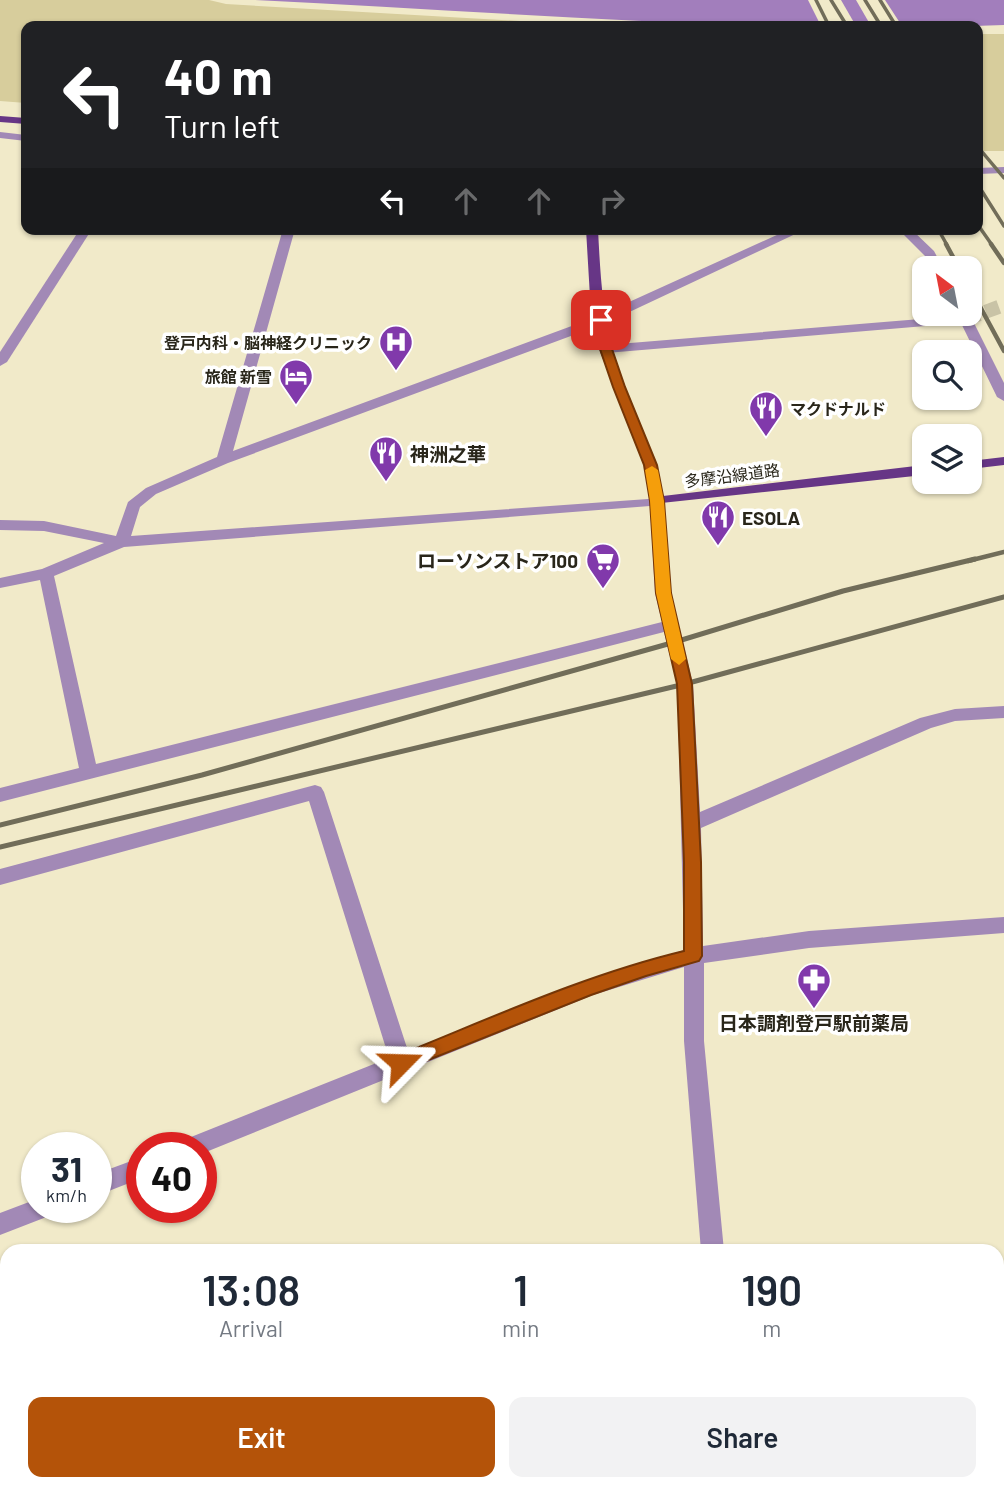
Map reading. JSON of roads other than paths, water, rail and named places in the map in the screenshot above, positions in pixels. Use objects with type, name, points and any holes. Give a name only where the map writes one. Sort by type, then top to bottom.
[{"type":"main road","points":[[0,119],[21,121]]},
{"type":"main road","points":[[592,235],[596,297],[606,349],[651,465],[657,501]]},
{"type":"main road","points":[[982,464],[1004,461]]},
{"type":"main road","name":"多摩沿線道路","points":[[657,501],[912,471]]},
{"type":"street","points":[[0,135],[21,137]]},
{"type":"street","points":[[983,170],[1004,170]]},
{"type":"street","points":[[0,362],[82,235]]},
{"type":"street","points":[[223,460],[287,235]]},
{"type":"street","points":[[122,542],[133,505],[150,492],[223,460],[601,320],[787,235]]},
{"type":"street","points":[[910,235],[931,256]]},
{"type":"street","points":[[606,349],[912,321]]},
{"type":"street","points":[[969,326],[1004,397]]},
{"type":"street","points":[[0,525],[44,526],[122,542],[657,501],[663,593],[687,707],[694,1041],[712,1244]]},
{"type":"street","points":[[0,583],[46,573],[122,542]]},
{"type":"street","points":[[46,573],[89,773]]},
{"type":"street","points":[[0,795],[671,625]]},
{"type":"street","points":[[691,824],[926,723],[955,715],[1004,712]]},
{"type":"street","points":[[0,877],[315,792],[401,1063]]},
{"type":"street","points":[[217,1137],[586,989],[646,968],[693,956],[794,940],[1004,925]]},
{"type":"street","points":[[0,1224],[21,1216]]},
{"type":"tunnel","points":[[982,313],[1004,305]]},
{"type":"railway","points":[[816,0],[826,21]]},
{"type":"railway","points":[[831,0],[844,21]]},
{"type":"railway","points":[[865,0],[878,21]]},
{"type":"railway","points":[[880,0],[893,21]]},
{"type":"railway","points":[[983,153],[1004,178]]},
{"type":"railway","points":[[983,193],[1004,226]]},
{"type":"railway","points":[[983,232],[992,245]]},
{"type":"railway","points":[[941,235],[947,245]]},
{"type":"railway","points":[[946,244],[952,256]]},
{"type":"railway","points":[[991,244],[1004,263]]},
{"type":"railway","points":[[982,310],[1004,351]]},
{"type":"railway","points":[[968,561],[1004,552]]},
{"type":"railway","points":[[0,825],[202,775],[675,642],[843,591],[975,559]]},
{"type":"railway","points":[[0,847],[685,684],[1004,597]]},
{"type":"place","name":"登戸内科・脳神経クリニック","points":[[396,372]]},
{"type":"place","name":"旅館 新雪","points":[[296,406]]},
{"type":"place","name":"マクドナルド","points":[[766,438]]},
{"type":"place","name":"神洲之華","points":[[386,483]]},
{"type":"place","name":"ESOLA","points":[[718,547]]},
{"type":"place","name":"ローソンストア100","points":[[603,590]]},
{"type":"place","name":"日本調剤登戸駅前薬局","points":[[814,1010]]}]
